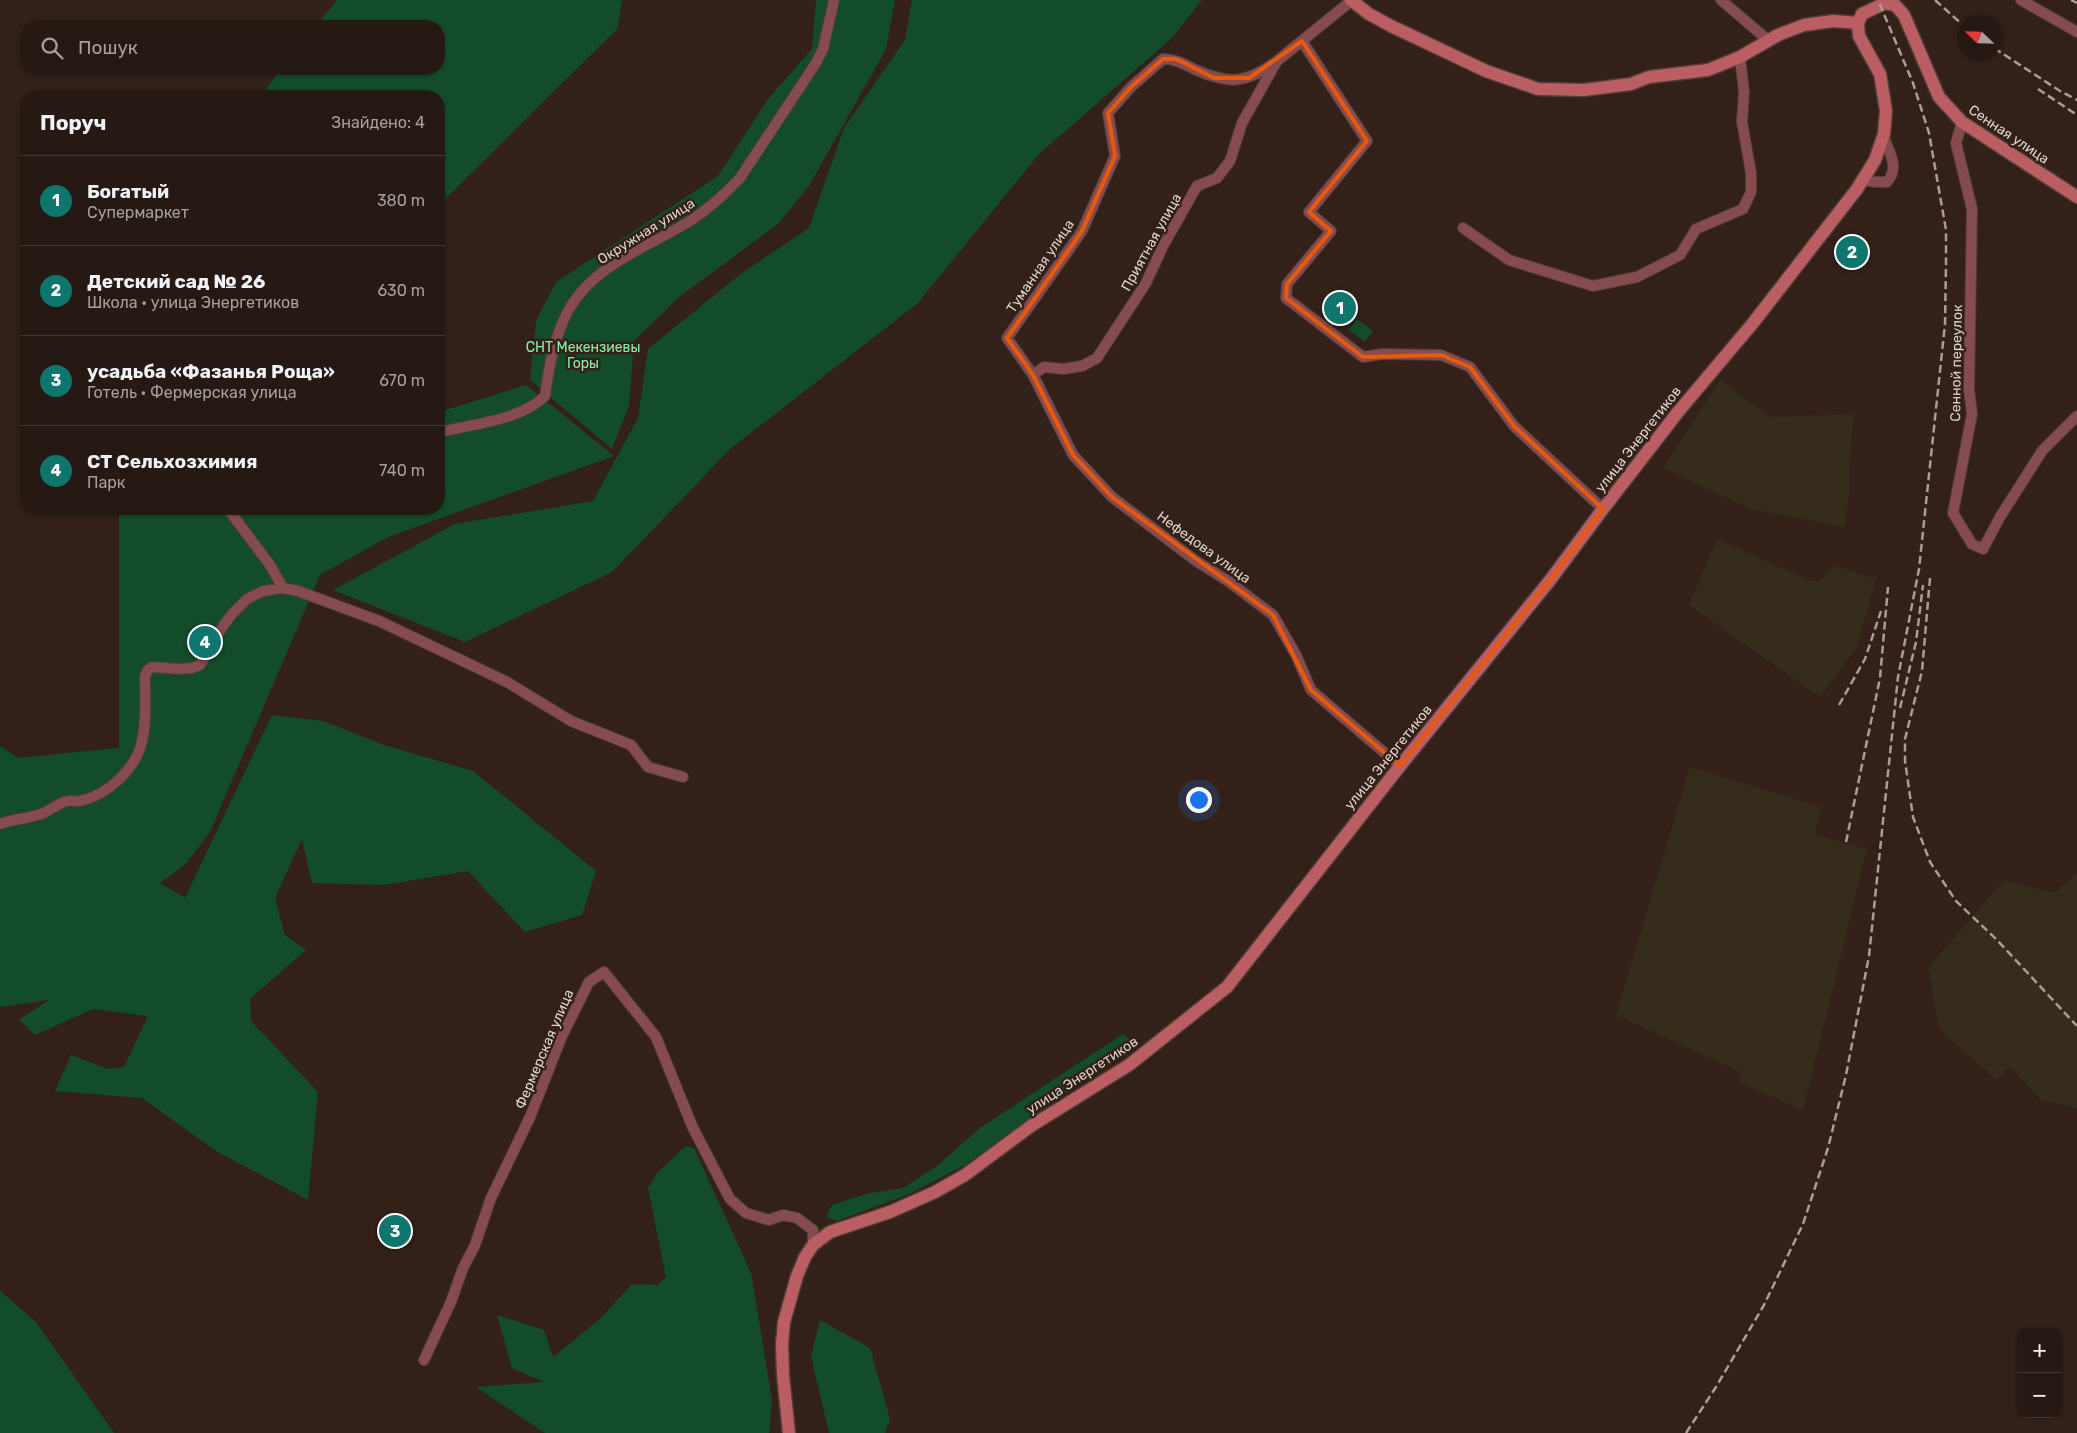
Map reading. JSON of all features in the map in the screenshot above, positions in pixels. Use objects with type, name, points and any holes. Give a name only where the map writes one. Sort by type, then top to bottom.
[{"type":"main road","points":[[1351,0],[1369,14],[1390,26],[1486,70],[1538,89],[1584,90],[1632,84],[1649,77],[1708,70],[1740,57],[1778,35],[1804,25],[1833,21],[1858,22]]},
{"type":"main road","name":"Сенная улица","points":[[1858,22],[1862,14],[1868,10],[1885,3],[1895,5],[1904,15],[1939,96],[1962,122],[2077,197]]},
{"type":"main road","name":"улица Энергетиков","points":[[813,1245],[830,1232],[890,1212],[935,1192],[965,1175],[1032,1126],[1129,1065],[1227,987],[1400,766],[1551,579],[1678,412],[1754,323],[1863,180],[1875,160],[1883,136],[1886,111],[1880,74],[1859,36],[1858,22]]},
{"type":"main road","points":[[789,1433],[783,1375],[782,1344],[784,1322],[797,1276],[805,1257],[813,1245]]},
{"type":"street","name":"Окружная улица","points":[[445,431],[498,419],[531,406],[544,396],[553,350],[569,310],[592,283],[619,260],[691,220],[724,194],[740,178],[816,64],[823,49],[834,0]]},
{"type":"street","name":"Приятная улица","points":[[1033,374],[1044,367],[1063,369],[1082,366],[1097,358],[1146,283],[1163,246],[1197,186],[1218,178],[1230,160],[1242,123],[1277,61],[1351,0]]},
{"type":"street","points":[[1721,0],[1769,40]]},
{"type":"street","points":[[2021,0],[2077,32]]},
{"type":"street","points":[[1302,41],[1367,142],[1308,212],[1331,231],[1287,284],[1286,298],[1363,357],[1382,354],[1441,355],[1470,367],[1514,426],[1603,509]]},
{"type":"street","points":[[1464,228],[1509,260],[1593,286],[1637,277],[1680,255],[1696,229],[1743,209],[1751,192],[1751,173],[1742,122],[1744,92],[1740,57]]},
{"type":"street","name":"Туманная улица","points":[[1006,338],[1082,231],[1115,156],[1108,113],[1131,86],[1163,59],[1176,59],[1214,78],[1229,80],[1249,78],[1277,61]]},
{"type":"street","name":"Сенной переулок","points":[[1962,122],[1956,144],[1972,209],[1969,388],[1972,414],[1953,513],[1972,544],[1983,549],[2000,517],[2042,451],[2077,416]]},
{"type":"street","points":[[1863,180],[1887,182],[1892,176],[1894,167],[1883,136]]},
{"type":"street","name":"Нефедова улица","points":[[1006,338],[1033,374],[1074,456],[1106,490],[1196,561],[1228,581],[1273,615],[1296,654],[1311,690],[1400,766]]},
{"type":"street","points":[[232,515],[270,565],[283,588]]},
{"type":"street","points":[[0,824],[44,813],[68,801],[78,801],[92,797],[112,785],[130,768],[138,755],[145,725],[145,676],[148,670],[152,667],[192,668],[200,665],[221,629],[232,614],[247,599],[262,592],[283,588],[298,591],[379,621],[507,682],[571,721],[631,745],[648,767],[682,778]]},
{"type":"street","name":"Фермерская улица","points":[[424,1360],[451,1302],[463,1268],[475,1246],[491,1198],[530,1117],[562,1036],[589,982],[604,972],[656,1037],[693,1128],[730,1199],[746,1213],[769,1220],[783,1215],[797,1218],[813,1230],[813,1245]]},
{"type":"highlighted area","points":[[1302,41],[1367,141],[1309,212],[1331,231],[1287,284],[1286,298],[1363,357],[1441,355],[1470,367],[1514,426],[1603,509],[1551,579],[1400,766],[1311,690],[1273,615],[1112,497],[1073,455],[1033,375],[1007,338],[1082,231],[1115,156],[1108,113],[1131,87],[1163,59],[1176,59],[1214,78],[1249,78]]},
{"type":"shaded area","points":[[1720,380],[1769,417],[1854,414],[1845,527],[1751,509],[1663,468]]},
{"type":"shaded area","points":[[1717,539],[1811,581],[1819,581],[1836,566],[1876,579],[1857,647],[1820,697],[1689,605]]},
{"type":"shaded area","points":[[1690,767],[1821,807],[1815,835],[1867,849],[1803,1110],[1738,1082],[1741,1072],[1616,1015]]},
{"type":"shaded area","points":[[2077,873],[2077,1108],[2041,1100],[2010,1066],[1997,1080],[1939,1029],[1928,968],[2004,880],[2054,893]]},
{"type":"green space","points":[[337,0],[622,0],[618,28],[445,199],[445,90],[265,90],[277,75],[445,75],[445,20],[321,20]]},
{"type":"green space","name":"СНТ Мекензиевы Горы","points":[[816,0],[895,0],[886,49],[809,186],[778,224],[679,297],[634,341],[629,406],[612,449],[530,380],[536,321],[556,282],[718,176],[768,99],[812,49]]},
{"type":"green space","points":[[912,0],[1202,0],[1172,38],[1039,154],[918,303],[730,449],[612,572],[465,642],[333,590],[455,524],[593,501],[638,418],[648,349],[742,273],[809,228],[844,128],[905,40]]},
{"type":"green space","points":[[1357,319],[1373,331],[1365,342],[1349,330]]},
{"type":"green space","points":[[526,385],[614,456],[388,537],[320,575],[210,832],[185,865],[160,883],[185,898],[272,715],[323,721],[384,745],[473,771],[596,871],[582,915],[525,932],[468,871],[384,885],[312,883],[302,839],[275,898],[285,935],[306,950],[250,999],[251,1021],[318,1092],[308,1200],[216,1151],[142,1098],[55,1091],[71,1055],[108,1069],[124,1067],[148,1016],[93,1009],[35,1035],[19,1020],[49,1000],[0,1007],[0,746],[18,758],[119,748],[119,515],[445,515],[445,410]]},
{"type":"green space","points":[[1123,1034],[1135,1044],[965,1165],[909,1194],[837,1221],[826,1217],[832,1205],[866,1194],[903,1188],[937,1166],[980,1128]]},
{"type":"green space","points":[[686,1146],[694,1148],[751,1273],[772,1400],[769,1433],[545,1433],[476,1387],[544,1382],[512,1368],[497,1315],[544,1330],[553,1357],[600,1319],[632,1284],[658,1285],[666,1277],[648,1188],[657,1173]]},
{"type":"green space","points":[[0,1291],[36,1322],[114,1433],[0,1433]]},
{"type":"green space","points":[[820,1320],[870,1348],[890,1419],[885,1433],[829,1433],[811,1356]]},
{"type":"railway","points":[[1686,1433],[1716,1387],[1764,1305],[1803,1224],[1828,1148],[1846,1075],[1869,956],[1898,677],[1919,569],[1945,324],[1946,263],[1946,230],[1929,133],[1913,83],[1878,0]]},
{"type":"railway","points":[[1935,0],[1957,20]]},
{"type":"railway","points":[[2071,0],[2077,3]]},
{"type":"railway","points":[[2002,53],[2077,100]]},
{"type":"railway","points":[[2038,89],[2077,115]]},
{"type":"railway","points":[[1930,578],[1922,671],[1905,739],[1905,761],[1913,817],[1930,862],[1956,901],[1997,940],[2077,1026]]},
{"type":"railway","points":[[1900,708],[1916,642],[1923,585]]},
{"type":"railway","points":[[1846,842],[1880,678],[1888,587]]},
{"type":"railway","points":[[1839,705],[1865,659],[1881,611]]},
{"type":"place","name":"Детский сад № 26","points":[[1852,252]]},
{"type":"place","name":"Богатый","points":[[1340,308]]},
{"type":"place","name":"СТ Сельхозхимия","points":[[205,642]]},
{"type":"place","name":"усадьба «Фазанья Роща»","points":[[395,1231]]}]
